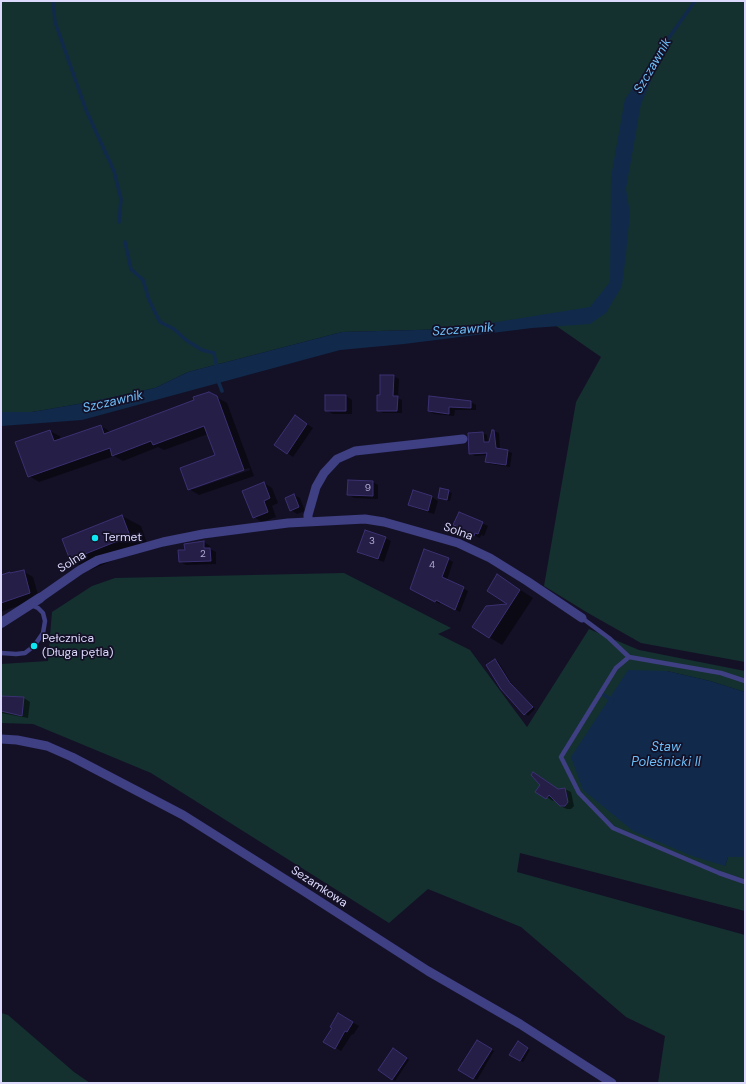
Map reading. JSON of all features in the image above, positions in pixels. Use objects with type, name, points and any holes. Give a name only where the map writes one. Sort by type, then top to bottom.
[{"type":"street","points":[[308,521],[308,515],[316,486],[324,473],[337,459],[355,451],[463,439]]},
{"type":"street","name":"Solna","points":[[40,598],[80,570],[98,560],[163,542],[203,534],[308,521],[365,519],[384,522],[458,543],[490,558],[582,618]]},
{"type":"street","points":[[1,623],[40,598]]},
{"type":"street","name":"Sezamkowa","points":[[1,739],[17,740],[47,746],[72,757],[182,815],[428,971],[520,1024],[612,1083]]},
{"type":"lane","points":[[1,654],[25,653],[34,646],[43,632],[45,621],[43,614],[38,608],[29,604]]},
{"type":"lane","points":[[582,618],[609,638],[629,657],[721,673],[745,681]]},
{"type":"lane","points":[[629,657],[616,668],[561,757],[567,769],[579,792],[613,828],[719,873],[745,882]]},
{"type":"green space","points":[[1,1],[745,1],[745,662],[641,643],[544,586],[576,402],[601,357],[542,316],[453,329],[342,332],[188,372],[155,388],[90,402],[32,412],[1,412]]},
{"type":"green space","points":[[344,573],[451,628],[438,634],[470,650],[527,727],[589,629],[639,650],[745,671],[745,692],[710,681],[667,671],[725,866],[728,857],[745,857],[745,911],[520,853],[517,872],[745,935],[745,1083],[658,1083],[665,1036],[626,1017],[521,927],[428,889],[389,923],[151,773],[33,724],[1,723],[1,664],[48,661],[52,612],[92,586],[115,578]]},
{"type":"green space","points":[[1,1013],[8,1015],[74,1072],[90,1083],[1,1083]]},
{"type":"water","points":[[670,36],[641,104],[626,189],[630,213],[622,286],[606,313],[590,324],[532,328],[404,344],[340,350],[82,420],[1,426],[1,412],[32,412],[90,402],[155,388],[188,372],[342,332],[453,329],[590,307],[610,282],[611,177],[625,99]]},
{"type":"water","name":"Staw Poleśnicki II","points":[[628,670],[667,671],[710,681],[745,692],[745,857],[728,857],[725,866],[692,856],[633,831],[583,790],[571,757]]},
{"type":"building","points":[[380,375],[394,375],[393,396],[398,396],[397,411],[377,411],[377,395],[380,395]]},
{"type":"building","points":[[209,392],[217,396],[244,470],[188,490],[180,468],[215,455],[204,426],[153,445],[151,441],[112,456],[110,448],[28,477],[15,442],[50,430],[54,441],[101,425],[104,434],[194,400],[193,397]]},
{"type":"building","points":[[325,395],[346,395],[346,411],[325,411]]},
{"type":"building","points":[[429,396],[471,401],[471,408],[449,407],[449,414],[428,411]]},
{"type":"building","points":[[295,415],[307,424],[287,454],[274,445]]},
{"type":"building","points":[[492,430],[494,430],[496,448],[508,450],[506,465],[485,462],[487,453],[469,454],[468,433],[483,432],[484,442],[489,442]]},
{"type":"building","points":[[348,480],[373,481],[373,496],[347,495]]},
{"type":"building","points":[[264,482],[270,498],[264,501],[268,512],[253,518],[242,491]]},
{"type":"building","points":[[440,488],[449,490],[447,500],[438,498]]},
{"type":"building","points":[[413,490],[432,496],[428,511],[408,505]]},
{"type":"building","points":[[294,494],[299,507],[290,511],[285,498]]},
{"type":"building","points":[[459,512],[483,522],[478,534],[475,533],[474,536],[453,525]]},
{"type":"building","name":"Termet","points":[[122,515],[130,536],[70,560],[62,539]]},
{"type":"building","points":[[365,530],[386,537],[378,559],[357,552]]},
{"type":"building","points":[[204,541],[204,548],[210,548],[211,561],[179,562],[178,550],[185,550],[184,544]]},
{"type":"building","points":[[424,549],[449,558],[442,577],[464,587],[455,610],[436,600],[435,602],[410,589]]},
{"type":"building","points":[[24,570],[30,593],[1,603],[1,575]]},
{"type":"building","points":[[497,574],[520,590],[489,638],[472,627],[486,606],[507,604],[487,591]]},
{"type":"building","points":[[495,659],[510,683],[533,707],[524,715],[501,689],[486,665]]},
{"type":"building","points":[[1,696],[24,697],[22,716],[1,711]]},
{"type":"building","points":[[533,772],[558,789],[565,788],[568,802],[565,806],[560,806],[549,795],[546,799],[535,792],[540,785],[531,775]]},
{"type":"building","points":[[338,1013],[353,1022],[347,1032],[345,1031],[335,1049],[323,1042],[332,1028],[330,1027]]},
{"type":"building","points":[[477,1040],[492,1049],[473,1079],[458,1070]]},
{"type":"building","points":[[518,1041],[528,1048],[520,1061],[509,1055]]},
{"type":"building","points":[[393,1048],[407,1058],[392,1080],[378,1070]]},
{"type":"waterway","points":[[53,1],[55,22],[86,110],[114,171],[121,199],[119,222]]},
{"type":"waterway","name":"Szczawnik","points":[[668,39],[695,1]]},
{"type":"waterway","points":[[125,242],[131,269],[143,280],[149,300],[160,322],[174,329],[186,340],[202,350],[214,353],[217,368]]},
{"type":"waterway","points":[[217,378],[222,391]]},
{"type":"waterway","points":[[604,695],[613,701]]},
{"type":"place","name":"Termet","points":[[95,538]]},
{"type":"place","name":"Pełcznica (Długa pętla)","points":[[34,646]]}]
